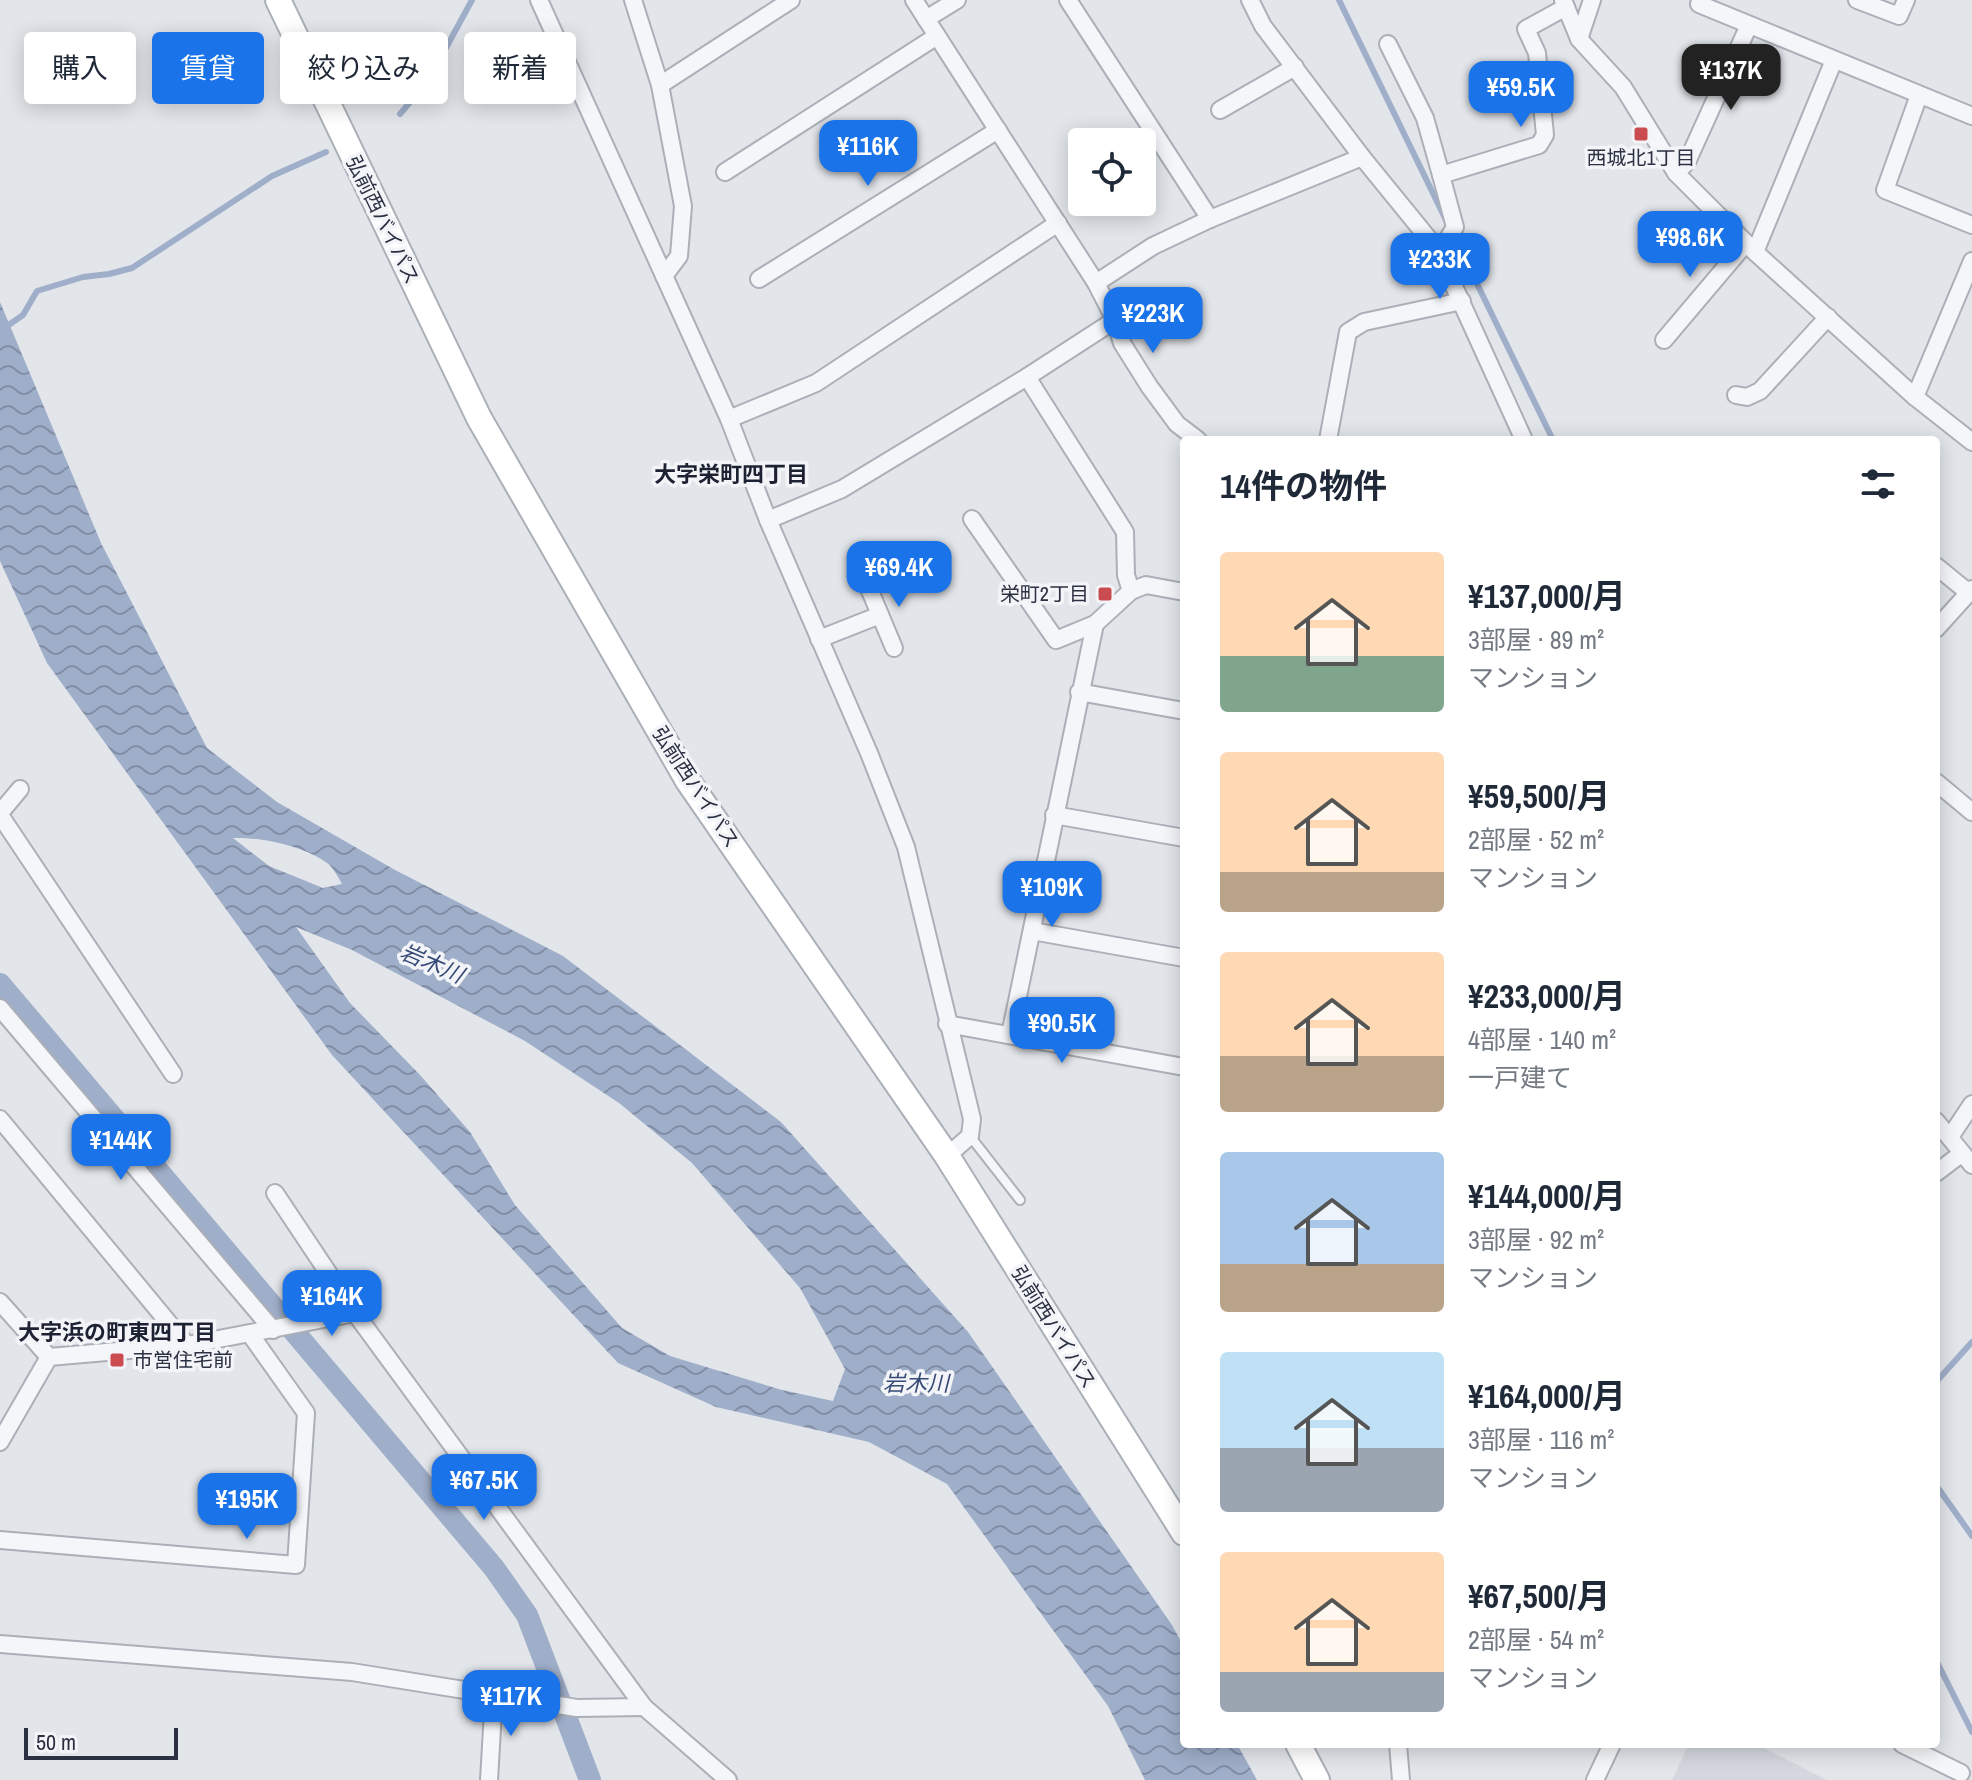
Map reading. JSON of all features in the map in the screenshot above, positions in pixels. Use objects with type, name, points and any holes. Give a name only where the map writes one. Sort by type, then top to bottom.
[{"type":"street","name":"弘前西バイパス","points":[[278,0],[479,418],[688,781],[947,1156],[1180,1527]]},
{"type":"street","points":[[539,0],[611,165],[729,419],[768,520],[869,753],[906,847],[972,1119],[970,1136],[947,1156]]},
{"type":"street","points":[[633,0],[660,85],[683,206],[679,256],[664,276]]},
{"type":"street","points":[[660,85],[791,0]]},
{"type":"street","points":[[914,0],[1096,283],[1115,320],[1122,343],[1149,386],[1177,424],[1193,436]]},
{"type":"street","points":[[926,19],[957,0]]},
{"type":"street","points":[[1068,0],[1210,219]]},
{"type":"street","points":[[1250,0],[1263,26],[1362,157],[1441,245],[1462,301],[1522,436]]},
{"type":"street","points":[[1579,39],[1592,0]]},
{"type":"street","points":[[1857,0],[1899,16],[1906,0]]},
{"type":"street","points":[[1441,175],[1539,145],[1546,125],[1537,53],[1526,29],[1564,3],[1579,39],[1623,87],[1676,173],[1751,247],[1915,397],[1972,442]]},
{"type":"street","points":[[1699,4],[1972,116]]},
{"type":"street","points":[[1676,173],[1687,162],[1749,25]]},
{"type":"street","points":[[725,172],[937,36]]},
{"type":"street","points":[[1388,44],[1425,118],[1455,227],[1441,245]]},
{"type":"street","points":[[1664,340],[1751,247],[1834,60]]},
{"type":"street","points":[[1220,110],[1295,67]]},
{"type":"street","points":[[1919,95],[1885,190],[1972,225]]},
{"type":"street","points":[[759,279],[998,130]]},
{"type":"street","points":[[1096,283],[1153,246],[1210,219],[1362,157]]},
{"type":"street","points":[[729,419],[816,383],[1058,223]]},
{"type":"street","points":[[1915,397],[1972,261]]},
{"type":"street","points":[[1329,436],[1348,332],[1364,322],[1462,301]]},
{"type":"street","points":[[1736,395],[1747,397],[1760,391],[1828,317]]},
{"type":"street","points":[[768,520],[842,489],[1115,320]]},
{"type":"street","points":[[1027,377],[1125,532],[1126,575],[1131,591]]},
{"type":"street","points":[[972,519],[1056,640],[1095,624],[1131,591],[1146,585],[1180,591]]},
{"type":"street","points":[[1940,569],[1970,591],[1940,625]]},
{"type":"street","points":[[868,586],[894,648]]},
{"type":"street","points":[[819,639],[880,615]]},
{"type":"street","points":[[1010,1035],[1095,624]]},
{"type":"street","points":[[1079,692],[1180,710]]},
{"type":"street","points":[[1940,785],[1972,812]]},
{"type":"street","points":[[20,789],[0,814],[173,1074]]},
{"type":"street","points":[[1054,815],[1180,837]]},
{"type":"street","points":[[1032,931],[1180,957]]},
{"type":"street","points":[[0,1008],[277,1329]]},
{"type":"street","points":[[947,1024],[1180,1066]]},
{"type":"street","points":[[1950,1137],[1972,1104]]},
{"type":"street","points":[[0,1119],[187,1345]]},
{"type":"street","points":[[1940,1126],[1966,1160],[1940,1171]]},
{"type":"street","points":[[275,1193],[355,1313],[644,1707],[728,1780]]},
{"type":"street","points":[[0,1302],[49,1357]]},
{"type":"street","points":[[49,1357],[187,1345],[355,1313]]},
{"type":"street","points":[[0,1540],[296,1565],[306,1413],[250,1334]]},
{"type":"street","points":[[0,1442],[49,1357]]},
{"type":"street","points":[[0,1644],[352,1672],[577,1708],[644,1707]]},
{"type":"street","points":[[489,1780],[494,1694]]},
{"type":"street","points":[[1300,1748],[1317,1780]]},
{"type":"street","points":[[1398,1748],[1401,1780]]},
{"type":"street","points":[[1595,1780],[1610,1748]]},
{"type":"street","points":[[1910,1748],[1961,1773]]},
{"type":"lane","points":[[970,1136],[1020,1200]]},
{"type":"shaded area","points":[[1687,1748],[1764,1748],[1827,1780],[1672,1780]]},
{"type":"water","name":"岩木川","points":[[0,302],[101,543],[207,748],[277,802],[395,870],[563,956],[781,1122],[968,1332],[1172,1625],[1180,1640],[1180,1748],[1239,1748],[1257,1780],[1145,1780],[1108,1706],[947,1484],[869,1442],[716,1407],[618,1363],[332,1055],[47,663],[0,561]],"holes":[[[233,838],[295,847],[318,857],[329,865],[342,884],[323,888],[269,866]],[[296,927],[352,950],[525,1041],[619,1103],[692,1163],[800,1288],[845,1369],[833,1401],[782,1390],[670,1356],[622,1328],[515,1205],[470,1132],[350,1003]]]},
{"type":"waterway","points":[[400,114],[428,81],[472,0]]},
{"type":"waterway","points":[[1339,0],[1551,436]]},
{"type":"waterway","points":[[0,331],[23,315],[37,291],[83,277],[132,268],[272,176],[326,152]]},
{"type":"waterway","points":[[0,984],[494,1568],[527,1615],[590,1780]]},
{"type":"waterway","points":[[1940,1378],[1972,1342]]},
{"type":"waterway","points":[[1940,1491],[1972,1536]]},
{"type":"waterway","points":[[1940,1668],[1972,1732]]},
{"type":"place","name":"西城北1丁目","points":[[1641,134]]},
{"type":"place","name":"栄町2丁目","points":[[1105,594]]},
{"type":"place","name":"市営住宅前","points":[[117,1360]]},
{"type":"district","name":"大字栄町四丁目","points":[[731,474]]},
{"type":"district","name":"大字浜の町東四丁目","points":[[117,1332]]}]
